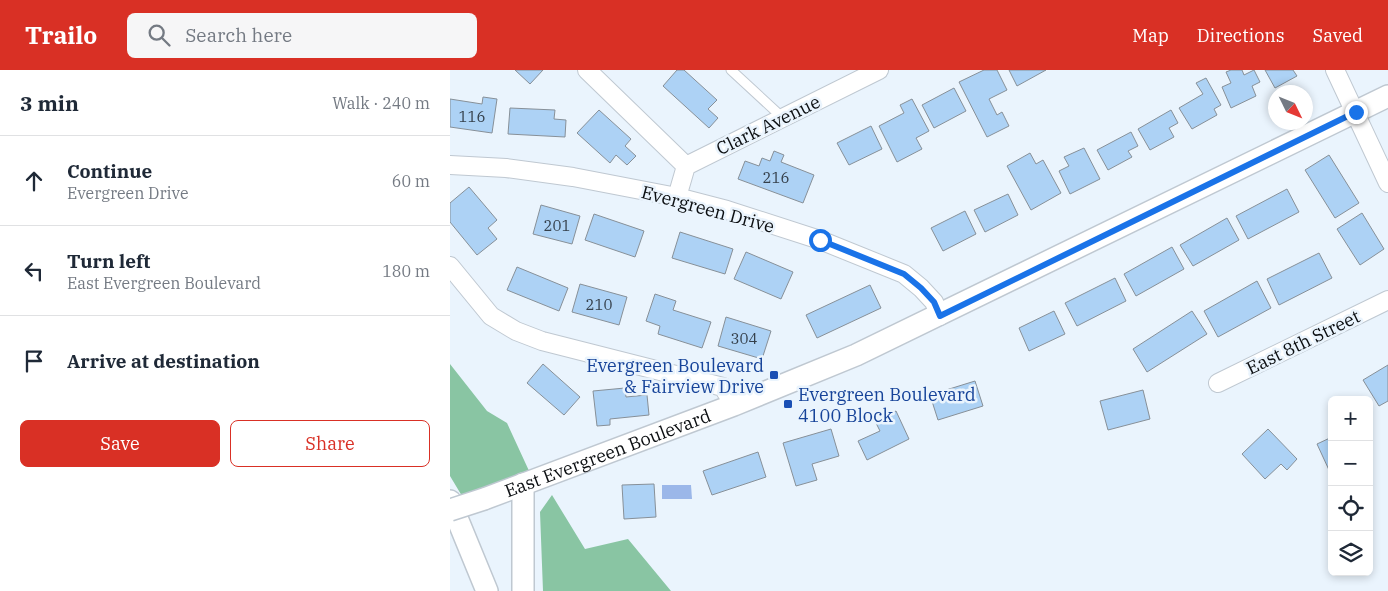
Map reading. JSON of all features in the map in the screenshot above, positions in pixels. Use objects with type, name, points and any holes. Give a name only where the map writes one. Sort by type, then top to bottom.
[{"type":"street","points":[[587,70],[686,166],[677,197]]},
{"type":"street","name":"Clark Avenue","points":[[686,166],[879,70]]},
{"type":"street","points":[[1335,70],[1388,183]]},
{"type":"street","name":"East Evergreen Boulevard","points":[[450,510],[734,405],[856,356],[1388,96]]},
{"type":"street","name":"Evergreen Drive","points":[[450,165],[506,168],[554,175],[677,197],[727,210],[820,240],[904,274],[934,302],[940,316]]},
{"type":"street","points":[[450,266],[491,316],[516,331],[542,341],[724,387],[734,405]]},
{"type":"street","name":"East 8th Street","points":[[1218,383],[1388,300]]},
{"type":"street","points":[[523,484],[523,591]]},
{"type":"street","points":[[450,501],[487,591]]},
{"type":"lane","points":[[731,70],[783,118]]},
{"type":"green space","points":[[450,364],[487,411],[507,423],[530,473],[462,496],[450,476]]},
{"type":"green space","points":[[552,495],[585,549],[628,539],[671,591],[543,591],[540,512]]},
{"type":"water","points":[[662,485],[691,485],[692,499],[662,499]]},
{"type":"building","points":[[515,70],[543,70],[530,84]]},
{"type":"building","points":[[677,70],[684,70],[717,100],[708,109],[718,118],[709,128],[663,86]]},
{"type":"building","points":[[984,70],[997,70],[1007,90],[989,99],[997,115],[1002,112],[1009,126],[987,137],[959,82]]},
{"type":"building","points":[[1009,70],[1046,70],[1017,86]]},
{"type":"building","points":[[1242,70],[1244,75],[1254,70],[1260,82],[1252,86],[1256,96],[1231,108],[1222,87],[1231,83],[1226,72]]},
{"type":"building","points":[[1265,70],[1293,70],[1297,76],[1280,85],[1273,85]]},
{"type":"building","points":[[1206,78],[1221,105],[1214,109],[1217,115],[1192,129],[1179,108],[1203,94],[1196,83]]},
{"type":"building","points":[[954,88],[966,111],[934,128],[922,105]]},
{"type":"building","points":[[483,97],[497,99],[492,133],[450,127],[450,99],[482,104]]},
{"type":"building","points":[[912,99],[929,131],[916,138],[922,149],[897,162],[879,126],[904,113],[900,105]]},
{"type":"building","points":[[510,108],[555,110],[554,119],[566,120],[565,137],[508,134]]},
{"type":"building","points":[[599,110],[631,139],[625,146],[636,156],[627,165],[616,155],[610,163],[577,133]]},
{"type":"building","points":[[1171,110],[1178,123],[1169,128],[1174,137],[1150,150],[1138,129]]},
{"type":"building","points":[[871,126],[882,149],[849,165],[837,143]]},
{"type":"building","points":[[1131,132],[1138,146],[1128,151],[1132,157],[1108,170],[1097,150]]},
{"type":"building","points":[[1084,148],[1100,179],[1070,194],[1059,171],[1069,166],[1064,157]]},
{"type":"building","points":[[774,151],[784,155],[781,162],[814,175],[803,203],[738,179],[745,161],[759,166],[762,158],[770,161]]},
{"type":"building","points":[[1030,153],[1036,164],[1043,160],[1061,193],[1031,210],[1007,166]]},
{"type":"building","points":[[1329,155],[1359,203],[1335,218],[1305,170]]},
{"type":"building","points":[[469,187],[497,220],[488,228],[497,239],[477,255],[450,222],[450,203]]},
{"type":"building","points":[[1287,189],[1299,212],[1248,239],[1236,216]]},
{"type":"building","points":[[1008,194],[1018,215],[985,232],[974,210]]},
{"type":"building","points":[[541,205],[580,216],[572,244],[533,234]]},
{"type":"building","points":[[965,211],[976,234],[943,251],[931,228]]},
{"type":"building","points":[[1362,213],[1384,249],[1360,265],[1337,229]]},
{"type":"building","points":[[594,214],[644,231],[635,257],[585,240]]},
{"type":"building","points":[[1227,218],[1239,240],[1193,266],[1180,245]]},
{"type":"building","points":[[680,232],[733,249],[725,274],[672,258]]},
{"type":"building","points":[[1172,247],[1184,269],[1136,296],[1124,274]]},
{"type":"building","points":[[746,252],[793,272],[781,299],[734,279]]},
{"type":"building","points":[[1319,253],[1332,278],[1279,305],[1267,279]]},
{"type":"building","points":[[517,267],[568,288],[559,311],[507,290]]},
{"type":"building","points":[[1115,278],[1126,301],[1077,326],[1065,303]]},
{"type":"building","points":[[1257,281],[1271,308],[1218,337],[1204,311]]},
{"type":"building","points":[[580,284],[627,297],[619,325],[572,312]]},
{"type":"building","points":[[870,285],[881,308],[817,338],[806,315]]},
{"type":"building","points":[[655,294],[676,301],[673,310],[711,322],[702,348],[658,334],[660,326],[646,321]]},
{"type":"building","points":[[1054,311],[1065,334],[1029,351],[1019,328]]},
{"type":"building","points":[[1192,311],[1207,334],[1147,372],[1133,349]]},
{"type":"building","points":[[726,317],[771,331],[762,359],[718,346]]},
{"type":"building","points":[[543,364],[580,397],[564,415],[527,383]]},
{"type":"building","points":[[1388,365],[1388,401],[1379,406],[1363,380]]},
{"type":"building","points":[[975,381],[983,406],[938,420],[930,395]]},
{"type":"building","points":[[625,388],[626,397],[647,395],[649,415],[610,419],[610,425],[597,426],[593,391]]},
{"type":"building","points":[[1143,390],[1150,419],[1108,430],[1100,401]]},
{"type":"building","points":[[896,411],[909,439],[867,460],[858,441],[880,431],[875,421]]},
{"type":"building","points":[[831,429],[839,456],[812,464],[817,480],[796,486],[783,443]]},
{"type":"building","points":[[1268,429],[1297,459],[1287,470],[1281,464],[1265,479],[1242,454]]},
{"type":"building","points":[[1328,439],[1328,468],[1317,444]]},
{"type":"building","points":[[758,452],[766,477],[712,495],[703,471]]},
{"type":"building","points":[[654,484],[656,517],[624,519],[622,485]]},
{"type":"place","name":"Evergreen Boulevard & Fairview Drive","points":[[774,375]]},
{"type":"place","name":"Evergreen Boulevard 4100 Block","points":[[788,404]]},
{"type":"route","points":[[820,240],[904,274],[934,302],[940,316],[1356,112]]}]
